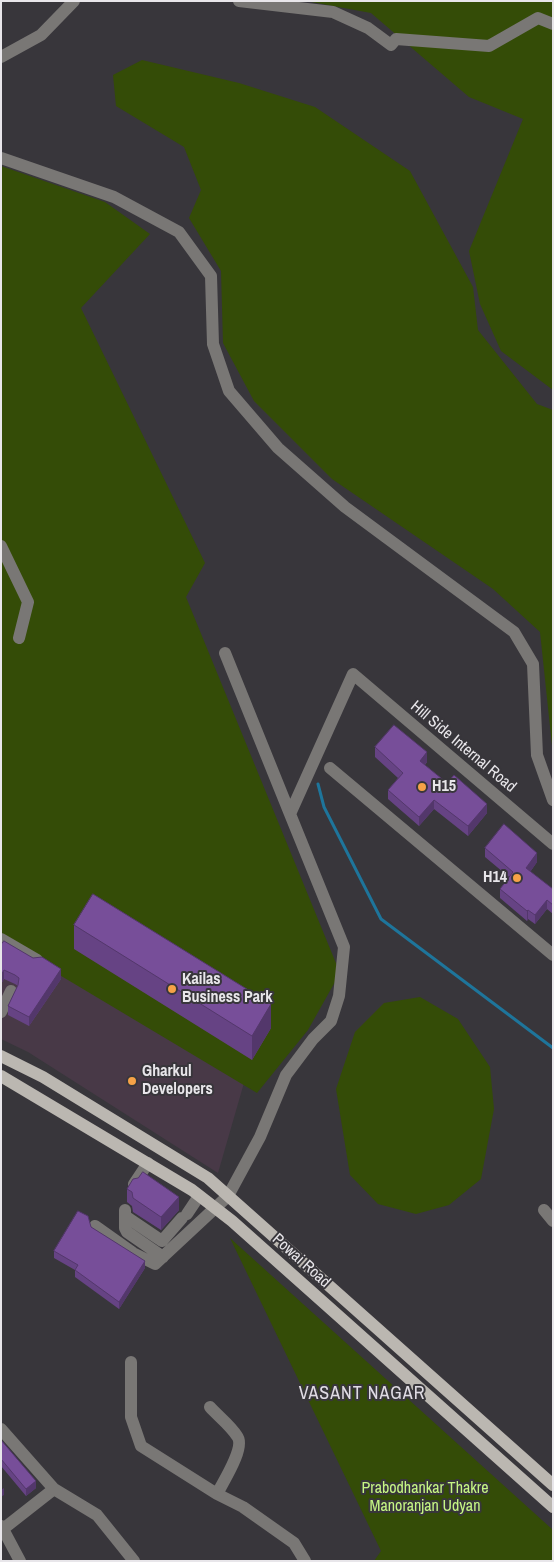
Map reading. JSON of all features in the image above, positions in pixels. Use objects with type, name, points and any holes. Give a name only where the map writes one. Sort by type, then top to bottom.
[{"type":"main road","name":"Powai Road","points":[[1,1056],[43,1077],[208,1178],[553,1486]]},
{"type":"main road","name":"Powai Road","points":[[1,1076],[148,1164],[215,1208],[553,1507]]},
{"type":"main road","points":[[332,1310],[343,1298]]},
{"type":"street","points":[[1,58],[40,35],[74,1]]},
{"type":"street","points":[[239,1],[333,12],[368,28],[391,45],[396,39],[489,46],[538,18],[553,24]]},
{"type":"street","points":[[1,158],[114,197],[178,232],[211,276],[213,344],[229,391],[278,448],[345,507],[514,632],[533,664],[537,755],[553,800]]},
{"type":"street","points":[[1,546],[28,602],[19,638]]},
{"type":"street","points":[[95,1226],[133,1253],[155,1264],[228,1196],[260,1137],[286,1075],[314,1039],[331,1022],[340,996],[344,947],[225,653]]},
{"type":"street","name":"Hill Side Internal Road","points":[[290,814],[353,674],[553,844]]},
{"type":"street","points":[[330,768],[553,955]]},
{"type":"street","points":[[1,939],[37,960]]},
{"type":"street","points":[[1,1012],[12,991]]},
{"type":"street","points":[[134,1184],[148,1164]]},
{"type":"street","points":[[163,1257],[127,1232],[125,1213],[162,1241],[199,1196]]},
{"type":"street","points":[[544,1210],[553,1221]]},
{"type":"street","points":[[131,1362],[131,1417],[141,1446],[217,1494],[243,1507],[294,1543],[305,1561]]},
{"type":"street","points":[[210,1407],[238,1436],[240,1443],[236,1457],[217,1494]]},
{"type":"street","points":[[1,1429],[54,1489],[97,1515],[134,1561]]},
{"type":"street","points":[[20,1561],[6,1549],[2,1527],[54,1489]]},
{"type":"shaded area","points":[[1,925],[246,1076],[218,1173],[28,1052],[1,1039]]},
{"type":"green space","points":[[306,1],[553,1],[553,390],[501,351],[480,304],[469,251],[523,119],[469,97],[371,13]]},
{"type":"green space","points":[[142,60],[239,83],[315,107],[410,171],[473,287],[478,330],[537,404],[553,410],[553,755],[540,632],[493,589],[332,479],[254,401],[223,343],[221,271],[189,218],[201,190],[184,147],[116,106],[113,75]]},
{"type":"green space","points":[[1,166],[105,202],[150,234],[81,308],[205,563],[186,597],[340,973],[308,1030],[257,1093],[1,940]]},
{"type":"green space","points":[[420,997],[458,1019],[490,1067],[494,1109],[481,1179],[449,1205],[416,1214],[378,1204],[350,1175],[336,1089],[355,1032],[384,1003]]},
{"type":"green space","name":"Prabodhankar Thakre Manoranjan Udyan","points":[[230,1238],[553,1530],[553,1561],[374,1561],[381,1551]]},
{"type":"building","name":"H15","points":[[394,725],[427,752],[420,761],[447,783],[454,775],[487,804],[468,826],[434,800],[419,817],[388,790],[403,773],[375,747]]},
{"type":"building","name":"H14","points":[[504,824],[537,853],[526,868],[553,889],[553,905],[547,900],[535,915],[527,911],[500,889],[513,872],[485,848]]},
{"type":"building","points":[[93,894],[271,1004],[252,1036],[74,925]]},
{"type":"building","points":[[4,941],[33,958],[42,957],[61,969],[29,1017],[8,1006],[18,985],[19,978],[4,970],[1,975],[1,943]]},
{"type":"building","points":[[143,1172],[179,1197],[161,1217],[133,1198],[132,1192],[127,1189],[133,1179],[138,1178]]},
{"type":"building","points":[[78,1211],[88,1216],[91,1227],[145,1261],[119,1302],[75,1270],[78,1265],[54,1251]]},
{"type":"building","points":[[1,1440],[36,1481],[26,1489],[1,1459]]},
{"type":"waterway","points":[[318,784],[324,807],[381,919],[553,1048]]},
{"type":"place","name":"H15","points":[[422,787]]},
{"type":"place","name":"H14","points":[[517,878]]},
{"type":"place","name":"Kailas Business Park","points":[[172,989]]},
{"type":"place","name":"Gharkul Developers","points":[[132,1081]]},
{"type":"district","name":"VASANT NAGAR","points":[[362,1394]]}]
